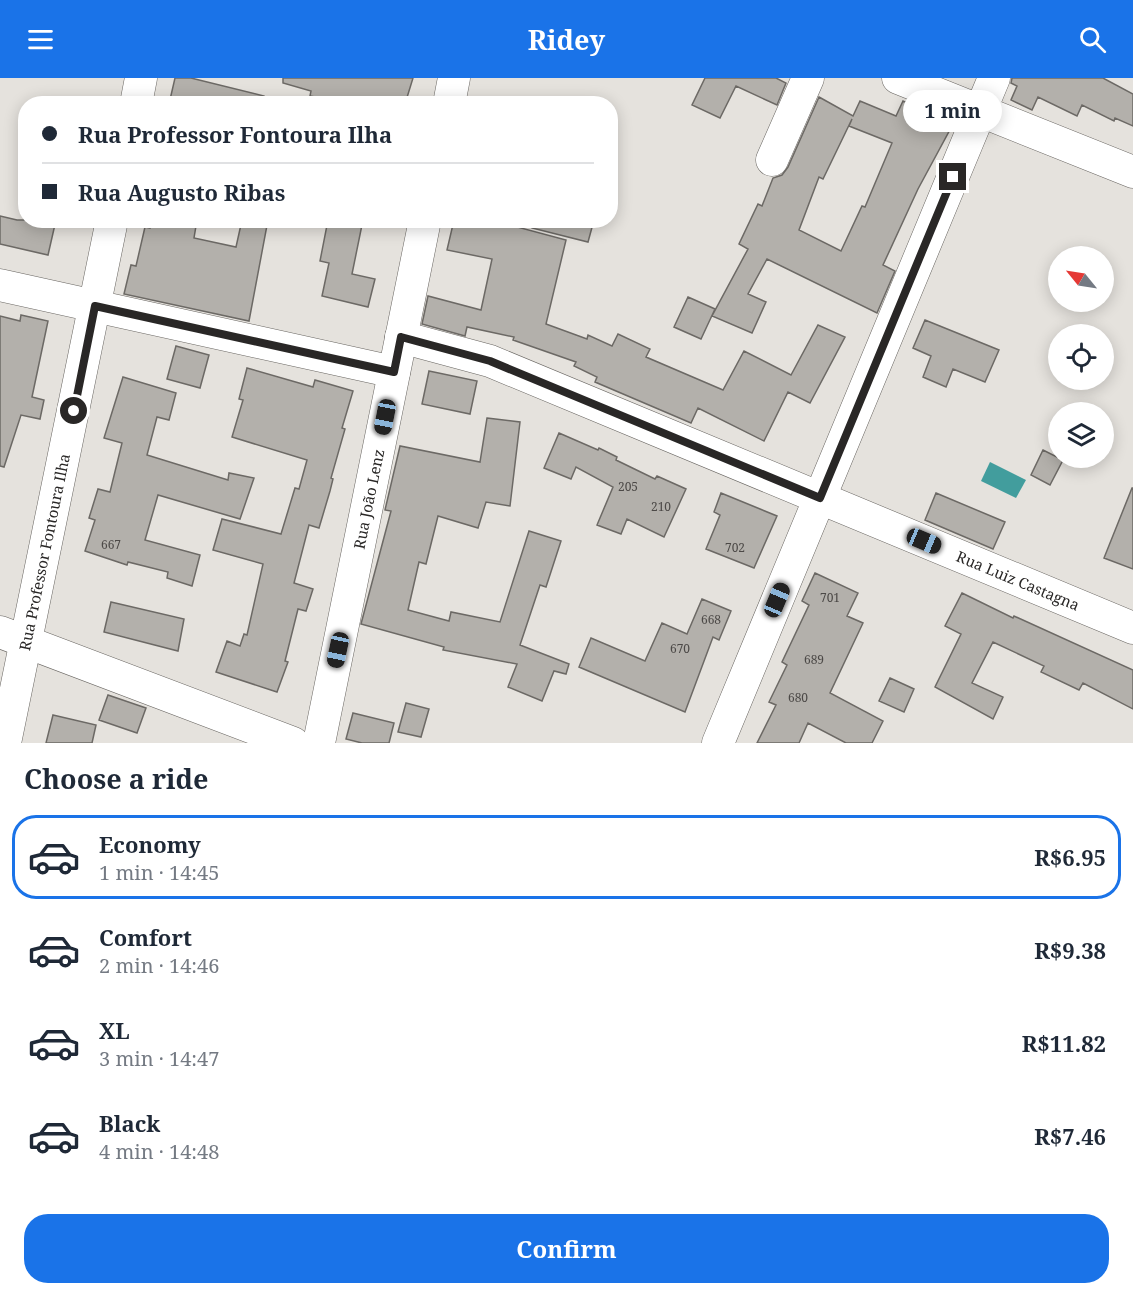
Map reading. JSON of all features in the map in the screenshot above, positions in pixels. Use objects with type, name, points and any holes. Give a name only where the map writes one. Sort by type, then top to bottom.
[{"type":"street","points":[[138,96],[141,78]]},
{"type":"street","points":[[451,96],[454,78]]},
{"type":"street","points":[[772,159],[808,78]]},
{"type":"street","points":[[898,78],[1133,172]]},
{"type":"street","points":[[718,743],[994,78]]},
{"type":"street","name":"Rua Professor Fontoura Ilha","points":[[5,743],[13,637],[95,306],[110,228]]},
{"type":"street","name":"Rua João Lenz","points":[[319,743],[423,228]]},
{"type":"street","points":[[0,285],[394,372]]},
{"type":"street","name":"Rua Luiz Castagna","points":[[401,337],[490,361],[1133,628]]},
{"type":"street","points":[[13,637],[293,743]]},
{"type":"water","points":[[990,462],[1026,480],[1016,498],[981,481]]},
{"type":"building","points":[[175,78],[191,78],[264,96],[171,96]]},
{"type":"building","points":[[283,78],[413,78],[407,96],[310,96],[311,91],[283,83]]},
{"type":"building","points":[[705,78],[776,78],[786,83],[777,105],[736,86],[720,118],[692,105]]},
{"type":"building","points":[[1012,78],[1103,78],[1133,94],[1133,126],[1115,118],[1114,121],[1082,105],[1077,116],[1038,97],[1032,110],[1011,100],[1017,86],[1011,83]]},
{"type":"building","points":[[819,97],[853,116],[860,101],[896,116],[903,101],[953,124],[918,189],[883,265],[895,271],[877,313],[767,259],[748,294],[766,302],[752,333],[712,316],[748,249],[739,244],[758,204],[762,206],[773,178],[782,175],[788,167]],"holes":[[[852,119],[849,126],[892,143],[865,207],[862,206],[841,251],[799,230],[819,177],[823,179]]]},
{"type":"building","points":[[0,216],[18,220],[18,228],[54,228],[48,255],[0,244]]},
{"type":"building","points":[[145,228],[196,228],[194,238],[236,247],[240,228],[266,228],[249,321],[124,294],[131,265],[136,266]]},
{"type":"building","points":[[326,228],[361,228],[352,274],[375,279],[368,307],[322,296],[329,263],[320,261]]},
{"type":"building","points":[[452,228],[521,228],[566,240],[546,324],[587,339],[588,335],[612,346],[618,334],[650,349],[646,357],[723,390],[744,351],[791,375],[818,325],[845,337],[810,403],[788,392],[764,441],[698,408],[691,423],[595,382],[597,377],[574,366],[576,362],[513,340],[514,337],[467,327],[465,336],[422,324],[428,296],[481,310],[492,259],[447,250]]},
{"type":"building","points":[[532,228],[592,228],[588,242]]},
{"type":"building","points":[[688,297],[715,309],[701,339],[674,327]]},
{"type":"building","points":[[21,315],[48,321],[32,397],[44,400],[40,419],[21,415],[4,467],[0,466],[0,316],[20,321]]},
{"type":"building","points":[[925,320],[999,350],[985,382],[953,369],[946,387],[923,377],[931,356],[913,348]]},
{"type":"building","points":[[176,346],[209,355],[200,388],[167,379]]},
{"type":"building","points":[[247,368],[313,387],[315,380],[353,391],[319,528],[309,525],[294,583],[313,589],[306,611],[298,609],[285,661],[288,662],[277,692],[216,672],[227,641],[240,646],[244,634],[247,635],[263,564],[213,550],[222,519],[281,534],[295,488],[299,489],[307,460],[232,437],[243,400],[239,399]]},
{"type":"building","points":[[429,371],[477,381],[470,414],[422,404]]},
{"type":"building","points":[[123,377],[176,393],[169,420],[157,417],[147,455],[228,480],[229,473],[254,478],[240,519],[158,495],[145,540],[200,555],[192,586],[167,578],[168,572],[128,562],[127,565],[85,551],[95,520],[89,518],[98,489],[110,492],[122,443],[104,438]]},
{"type":"building","points":[[487,418],[520,422],[510,506],[486,502],[478,528],[438,516],[426,564],[419,562],[408,610],[449,621],[451,612],[500,622],[529,531],[561,541],[546,587],[540,585],[520,645],[569,664],[566,674],[554,671],[542,701],[508,687],[517,664],[443,650],[444,647],[361,624],[391,511],[385,510],[400,446],[480,462]]},
{"type":"building","points":[[559,433],[598,450],[599,448],[617,457],[616,460],[655,479],[657,476],[686,489],[664,537],[627,519],[621,534],[597,525],[613,487],[576,467],[571,479],[544,468]]},
{"type":"building","points":[[1043,450],[1048,452],[1048,468],[1059,468],[1050,485],[1031,475]]},
{"type":"building","points":[[1133,488],[1133,569],[1104,558]]},
{"type":"building","points":[[721,493],[777,516],[754,568],[706,549],[720,515],[714,512]]},
{"type":"building","points":[[936,493],[1005,522],[993,549],[925,520]]},
{"type":"building","points":[[815,573],[858,593],[847,616],[863,623],[830,693],[883,721],[872,743],[846,743],[808,723],[799,743],[757,743],[776,705],[769,702],[787,665],[782,662],[809,605],[802,601]]},
{"type":"building","points":[[962,593],[1013,618],[1014,616],[1133,670],[1133,709],[1083,683],[1079,690],[1041,672],[1044,666],[993,642],[972,683],[1003,697],[993,719],[935,687],[961,634],[945,626]]},
{"type":"building","points":[[702,599],[731,611],[719,640],[713,637],[685,712],[579,667],[591,638],[645,661],[662,623],[687,634]]},
{"type":"building","points":[[111,602],[184,619],[178,651],[104,632]]},
{"type":"building","points":[[890,678],[914,689],[904,712],[879,701]]},
{"type":"building","points":[[108,695],[146,708],[137,733],[99,720]]},
{"type":"building","points":[[406,703],[429,709],[421,737],[398,732]]},
{"type":"building","points":[[353,713],[394,723],[389,743],[362,743],[346,739]]},
{"type":"building","points":[[53,715],[96,725],[92,743],[46,743]]},
{"type":"route","points":[[74,411],[95,306],[394,372],[401,337],[490,361],[820,498],[953,177]]}]
